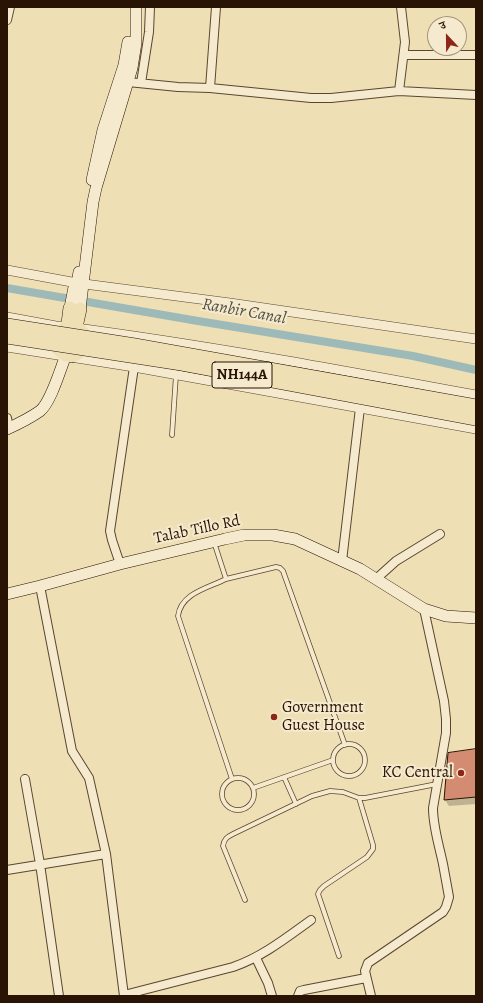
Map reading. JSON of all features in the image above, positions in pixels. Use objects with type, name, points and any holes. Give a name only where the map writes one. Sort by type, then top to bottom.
[{"type":"highway","points":[[71,327],[82,332],[85,345],[80,352],[69,356],[58,349],[56,340],[58,335],[71,327],[75,309]]},
{"type":"highway","name":"NH144A","points":[[7,325],[135,345],[476,406]]},
{"type":"highway","name":"NH144A","points":[[7,337],[182,364],[476,419]]},
{"type":"main road","points":[[75,309],[96,188],[132,68],[136,43],[133,9]]},
{"type":"main road","points":[[79,285],[90,186],[104,130],[127,51],[133,9]]},
{"type":"main road","points":[[8,425],[39,411],[44,407],[69,356]]},
{"type":"main road","name":"Talab Tillo Rd","points":[[7,594],[214,541],[244,535],[273,535],[294,540],[342,561],[360,570],[424,609],[446,616],[476,618]]},
{"type":"street","points":[[7,20],[10,7]]},
{"type":"street","points":[[141,83],[149,32],[150,7]]},
{"type":"street","points":[[210,88],[216,7]]},
{"type":"street","points":[[399,91],[404,55],[404,32],[401,7]]},
{"type":"street","points":[[404,55],[476,55]]},
{"type":"street","points":[[128,82],[311,98],[331,98],[399,91],[476,95]]},
{"type":"street","points":[[7,270],[79,285],[237,304],[476,339]]},
{"type":"street","points":[[7,317],[211,347],[476,395]]},
{"type":"street","points":[[7,346],[134,367],[476,429]]},
{"type":"street","points":[[120,564],[110,531],[134,367]]},
{"type":"street","points":[[342,561],[360,408]]},
{"type":"street","points":[[376,580],[396,561],[440,534]]},
{"type":"street","points":[[40,586],[72,751],[88,778],[106,854],[124,996],[233,967],[256,958],[311,920]]},
{"type":"street","points":[[371,996],[366,978],[366,966],[371,960],[442,912],[446,907],[448,898],[433,808],[446,733],[446,719],[424,609]]},
{"type":"street","points":[[25,779],[40,864],[59,996]]},
{"type":"street","points":[[7,870],[106,854]]},
{"type":"street","points":[[256,958],[268,983],[272,996]]},
{"type":"street","points":[[298,996],[300,991],[366,978]]},
{"type":"lane","points":[[172,436],[176,375]]},
{"type":"lane","points":[[214,541],[226,580]]},
{"type":"lane","points":[[232,779],[178,616],[181,605],[189,596],[226,580],[276,567],[283,571],[345,745]]},
{"type":"lane","points":[[350,744],[360,748],[365,758],[359,773],[354,775],[343,775],[336,769],[333,760],[336,750],[350,744]]},
{"type":"lane","points":[[253,788],[333,760]]},
{"type":"lane","points":[[284,777],[296,804]]},
{"type":"lane","points":[[232,779],[242,779],[247,781],[253,788],[254,794],[251,804],[242,810],[232,809],[224,802],[222,797],[222,792],[228,782],[232,779]]},
{"type":"lane","points":[[245,900],[223,846],[227,838],[233,834],[312,796],[330,791],[343,792],[359,798],[371,798],[438,783]]},
{"type":"lane","points":[[339,956],[318,894],[324,886],[367,857],[373,849],[359,798]]},
{"type":"building","name":"KC Central","points":[[476,749],[476,797],[444,800],[448,753]]},
{"type":"waterway","name":"Ranbir Canal","points":[[7,288],[413,356],[476,370]]},
{"type":"place","name":"Government Guest House","points":[[274,717]]},
{"type":"place","name":"KC Central","points":[[461,773]]}]
